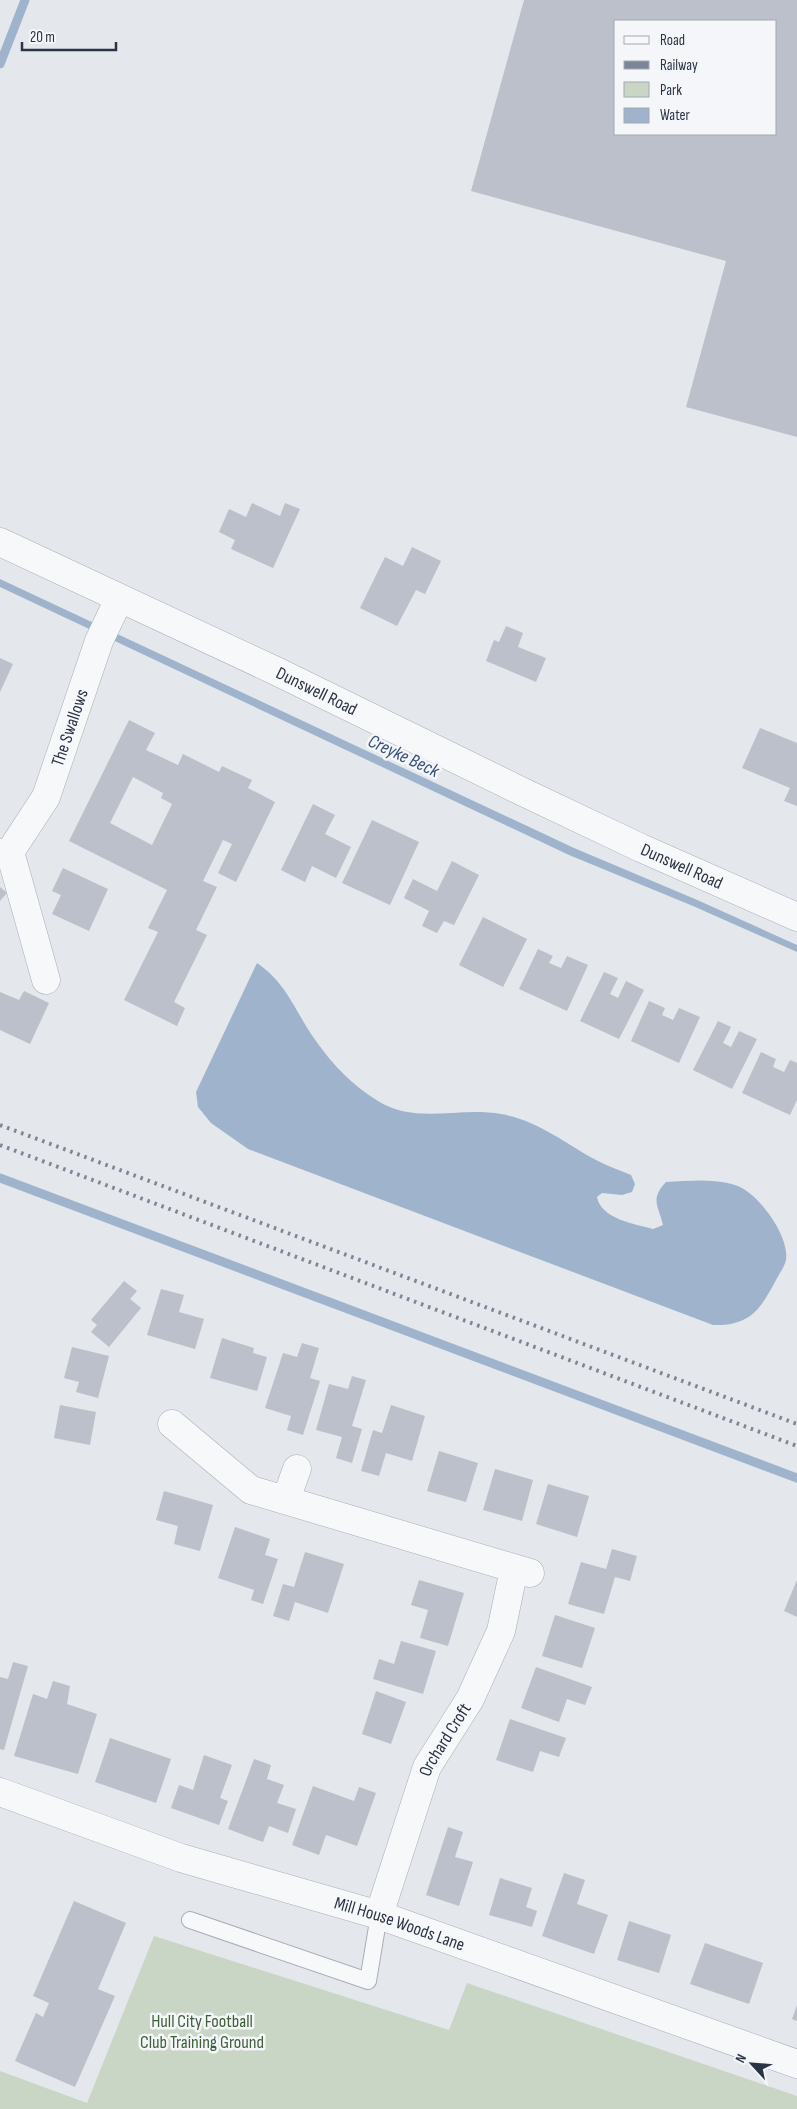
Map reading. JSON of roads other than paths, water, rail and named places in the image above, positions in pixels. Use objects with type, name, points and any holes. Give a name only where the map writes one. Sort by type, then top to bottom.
[{"type":"street","name":"Dunswell Road","points":[[0,542],[115,607],[276,672],[522,792],[797,918]]},
{"type":"street","name":"The Swallows","points":[[46,980],[5,853],[46,797],[100,641],[115,607]]},
{"type":"street","name":"Orchard Croft","points":[[172,1424],[252,1490],[522,1571],[501,1631],[470,1699],[427,1767],[379,1915]]},
{"type":"street","points":[[286,1500],[297,1469]]},
{"type":"street","name":"Mill House Woods Lane","points":[[0,1792],[181,1858],[379,1915],[797,2064]]},
{"type":"lane","points":[[190,1920],[368,1981],[379,1915]]},
{"type":"water","points":[[0,579],[574,848],[797,945],[797,952],[693,906],[569,855],[0,587]]},
{"type":"water","points":[[257,963],[268,971],[284,989],[316,1041],[329,1058],[344,1074],[369,1095],[392,1108],[407,1112],[438,1114],[485,1112],[527,1121],[596,1160],[631,1175],[635,1184],[632,1192],[622,1195],[602,1193],[597,1197],[605,1211],[620,1219],[653,1229],[663,1225],[657,1198],[658,1193],[666,1182],[718,1181],[744,1189],[762,1205],[770,1216],[783,1239],[786,1250],[784,1265],[765,1300],[759,1308],[745,1319],[726,1325],[713,1325],[248,1149],[211,1123],[198,1107],[196,1092]]},
{"type":"waterway","points":[[0,64],[25,0]]},
{"type":"waterway","points":[[0,1178],[797,1478]]},
{"type":"railway","points":[[0,1125],[797,1424]]},
{"type":"railway","points":[[0,1145],[797,1446]]},
{"type":"water label","name":"Creyke Beck","points":[[404,755]]},
{"type":"park label","name":"Hull City Football Club Training Ground","points":[[202,2031]]}]
